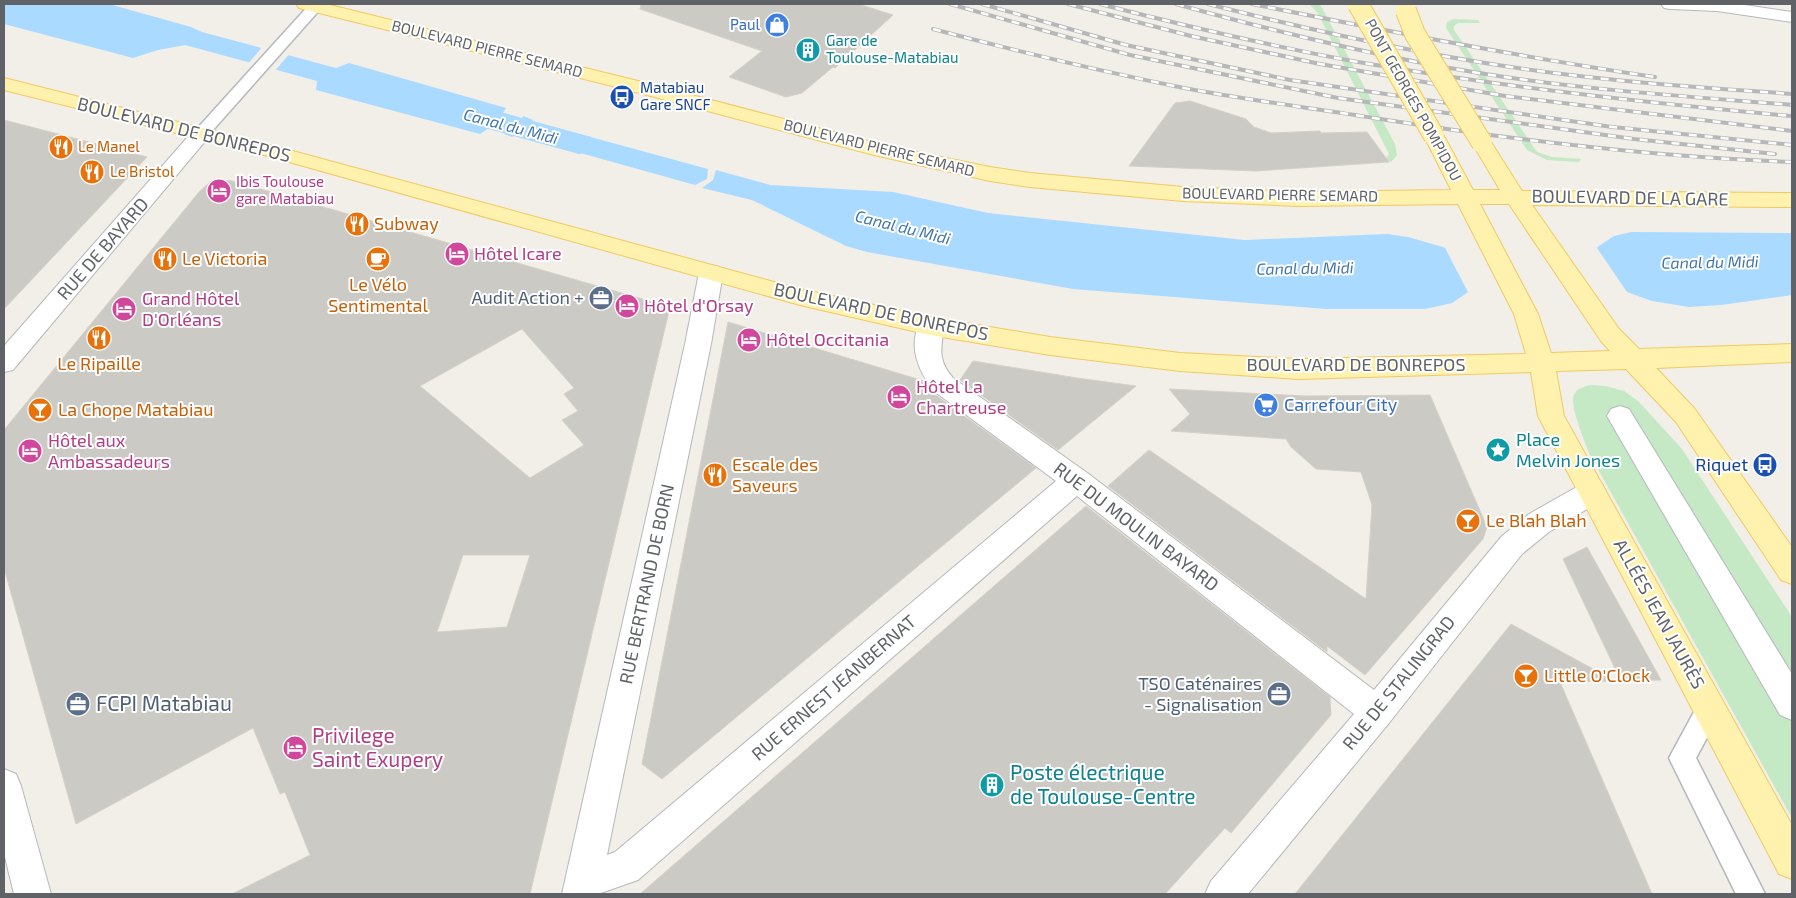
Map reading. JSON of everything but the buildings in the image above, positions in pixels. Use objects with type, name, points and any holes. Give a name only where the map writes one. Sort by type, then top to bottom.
[{"type":"main road","name":"PONT GEORGES POMPIDOU","points":[[1358,4],[1434,136],[1526,314]]},
{"type":"main road","name":"BOULEVARD PIERRE SEMARD","points":[[310,5],[636,86],[880,151],[990,174],[1183,194],[1298,199],[1467,197]]},
{"type":"main road","name":"PONT GEORGES POMPIDOU","points":[[1406,7],[1414,34],[1515,197],[1594,314],[1632,359]]},
{"type":"main road","name":"BOULEVARD DE BONREPOS","points":[[4,84],[271,151],[800,297],[930,326],[1050,346],[1180,362],[1298,369],[1542,363],[1792,353]]},
{"type":"main road","name":"BOULEVARD DE LA GARE","points":[[1467,197],[1792,200]]},
{"type":"main road","name":"ALLÉES JEAN JAURÈS","points":[[1526,314],[1542,363],[1551,416],[1792,861]]},
{"type":"main road","points":[[1632,359],[1685,415],[1792,571]]},
{"type":"street","points":[[1670,4],[1766,8],[1792,17]]},
{"type":"street","name":"RUE DE BAYARD","points":[[4,363],[200,134]]},
{"type":"street","name":"RUE BERTRAND DE BORN","points":[[582,887],[698,344],[711,273]]},
{"type":"street","name":"RUE DU MOULIN BAYARD","points":[[930,326],[926,356],[932,371],[944,385],[1076,480],[1376,712]]},
{"type":"street","points":[[1620,416],[1792,704]]},
{"type":"street","name":"RUE ERNEST JEANBERNAT","points":[[582,887],[625,867],[1076,480]]},
{"type":"street","name":"RUE DE STALINGRAD","points":[[1224,894],[1512,545],[1539,523],[1592,492]]},
{"type":"street","points":[[4,786],[33,894]]},
{"type":"lane","points":[[200,134],[256,75],[284,42],[310,5]]},
{"type":"lane","points":[[1710,708],[1682,758],[1750,894]]},
{"type":"green space","points":[[1309,4],[1319,4],[1321,6],[1395,144],[1397,155],[1391,162],[1386,159],[1389,154],[1317,12]]},
{"type":"green space","points":[[1454,19],[1478,20],[1480,23],[1458,23],[1454,26],[1454,30],[1537,152],[1552,157],[1581,159],[1579,162],[1547,160],[1527,150],[1446,28],[1447,22]]},
{"type":"green space","points":[[1590,385],[1606,386],[1624,391],[1639,402],[1682,449],[1792,617],[1792,818],[1589,453],[1575,415],[1573,400],[1577,391]]},
{"type":"water","points":[[4,4],[109,4],[191,27],[202,32],[336,68],[349,63],[506,108],[503,113],[518,117],[512,125],[500,131],[489,128],[480,134],[316,90],[317,81],[185,45],[158,50],[133,58],[4,24]]},
{"type":"water","points":[[523,116],[532,121],[708,169],[707,179],[695,185],[516,135],[512,137],[504,134],[519,127]]},
{"type":"water","points":[[716,170],[770,185],[893,192],[988,213],[1245,240],[1387,234],[1408,237],[1446,248],[1596,248],[1614,236],[1631,232],[1792,233],[1792,295],[1721,305],[1689,307],[1652,301],[1627,292],[1468,292],[1452,303],[1425,309],[1326,309],[1073,289],[867,252],[846,246],[752,200],[702,188],[713,180]]},
{"type":"pier","points":[[263,46],[290,53],[274,72],[247,65]]},
{"type":"pier","points":[[1443,244],[1595,245],[1629,295],[1469,294]]},
{"type":"waterway","name":"Canal du Midi","points":[[453,109],[579,144]]},
{"type":"railway","points":[[950,4],[1130,55],[1338,98],[1634,139],[1775,154]]},
{"type":"railway","points":[[982,4],[1126,45],[1290,80],[1612,127],[1792,145]]},
{"type":"railway","points":[[1068,4],[1191,36],[1320,64],[1505,96],[1792,131]]},
{"type":"railway","points":[[1100,4],[1261,42],[1412,71],[1575,94],[1792,116]]},
{"type":"railway","points":[[1176,4],[1339,46],[1505,77],[1576,86],[1792,105]]},
{"type":"railway","points":[[1208,4],[1396,47],[1492,64],[1614,80],[1792,94]]},
{"type":"railway","points":[[1252,4],[1453,43],[1655,77]]},
{"type":"railway","points":[[933,29],[1121,75],[1255,100],[1478,133],[1583,146],[1687,156],[1792,162]]},
{"type":"place","name":"Paul","points":[[777,25]]},
{"type":"place","name":"Gare de Toulouse-Matabiau","points":[[808,50]]},
{"type":"place","name":"Matabiau Gare SNCF","points":[[622,97]]},
{"type":"place","name":"Le Manel","points":[[61,147]]},
{"type":"place","name":"Le Bristol","points":[[92,172]]},
{"type":"place","name":"Ibis Toulouse gare Matabiau","points":[[219,191]]},
{"type":"place","name":"Subway","points":[[357,224]]},
{"type":"place","name":"Hôtel Icare","points":[[457,254]]},
{"type":"place","name":"Le Victoria","points":[[165,259]]},
{"type":"place","name":"Le Vélo Sentimental","points":[[378,259]]},
{"type":"place","name":"Audit Action +","points":[[601,298]]},
{"type":"place","name":"Hôtel d'Orsay","points":[[627,306]]},
{"type":"place","name":"Grand Hôtel D'Orléans","points":[[124,309]]},
{"type":"place","name":"Le Ripaille","points":[[99,338]]},
{"type":"place","name":"Hôtel Occitania","points":[[749,340]]},
{"type":"place","name":"Hôtel La Chartreuse","points":[[899,397]]},
{"type":"place","name":"Carrefour City","points":[[1266,405]]},
{"type":"place","name":"La Chope Matabiau","points":[[40,410]]},
{"type":"place","name":"Place Melvin Jones","points":[[1498,450]]},
{"type":"place","name":"Hôtel aux Ambassadeurs","points":[[30,451]]},
{"type":"place","name":"Riquet","points":[[1765,465]]},
{"type":"place","name":"Escale des Saveurs","points":[[715,475]]},
{"type":"place","name":"Le Blah Blah","points":[[1468,521]]},
{"type":"place","name":"Little O'Clock","points":[[1526,676]]},
{"type":"place","name":"TSO Caténaires - Signalisation","points":[[1279,694]]},
{"type":"place","name":"FCPI Matabiau","points":[[78,704]]},
{"type":"place","name":"Privilege Saint Exupery","points":[[295,748]]},
{"type":"place","name":"Poste électrique de Toulouse-Centre","points":[[992,785]]}]
